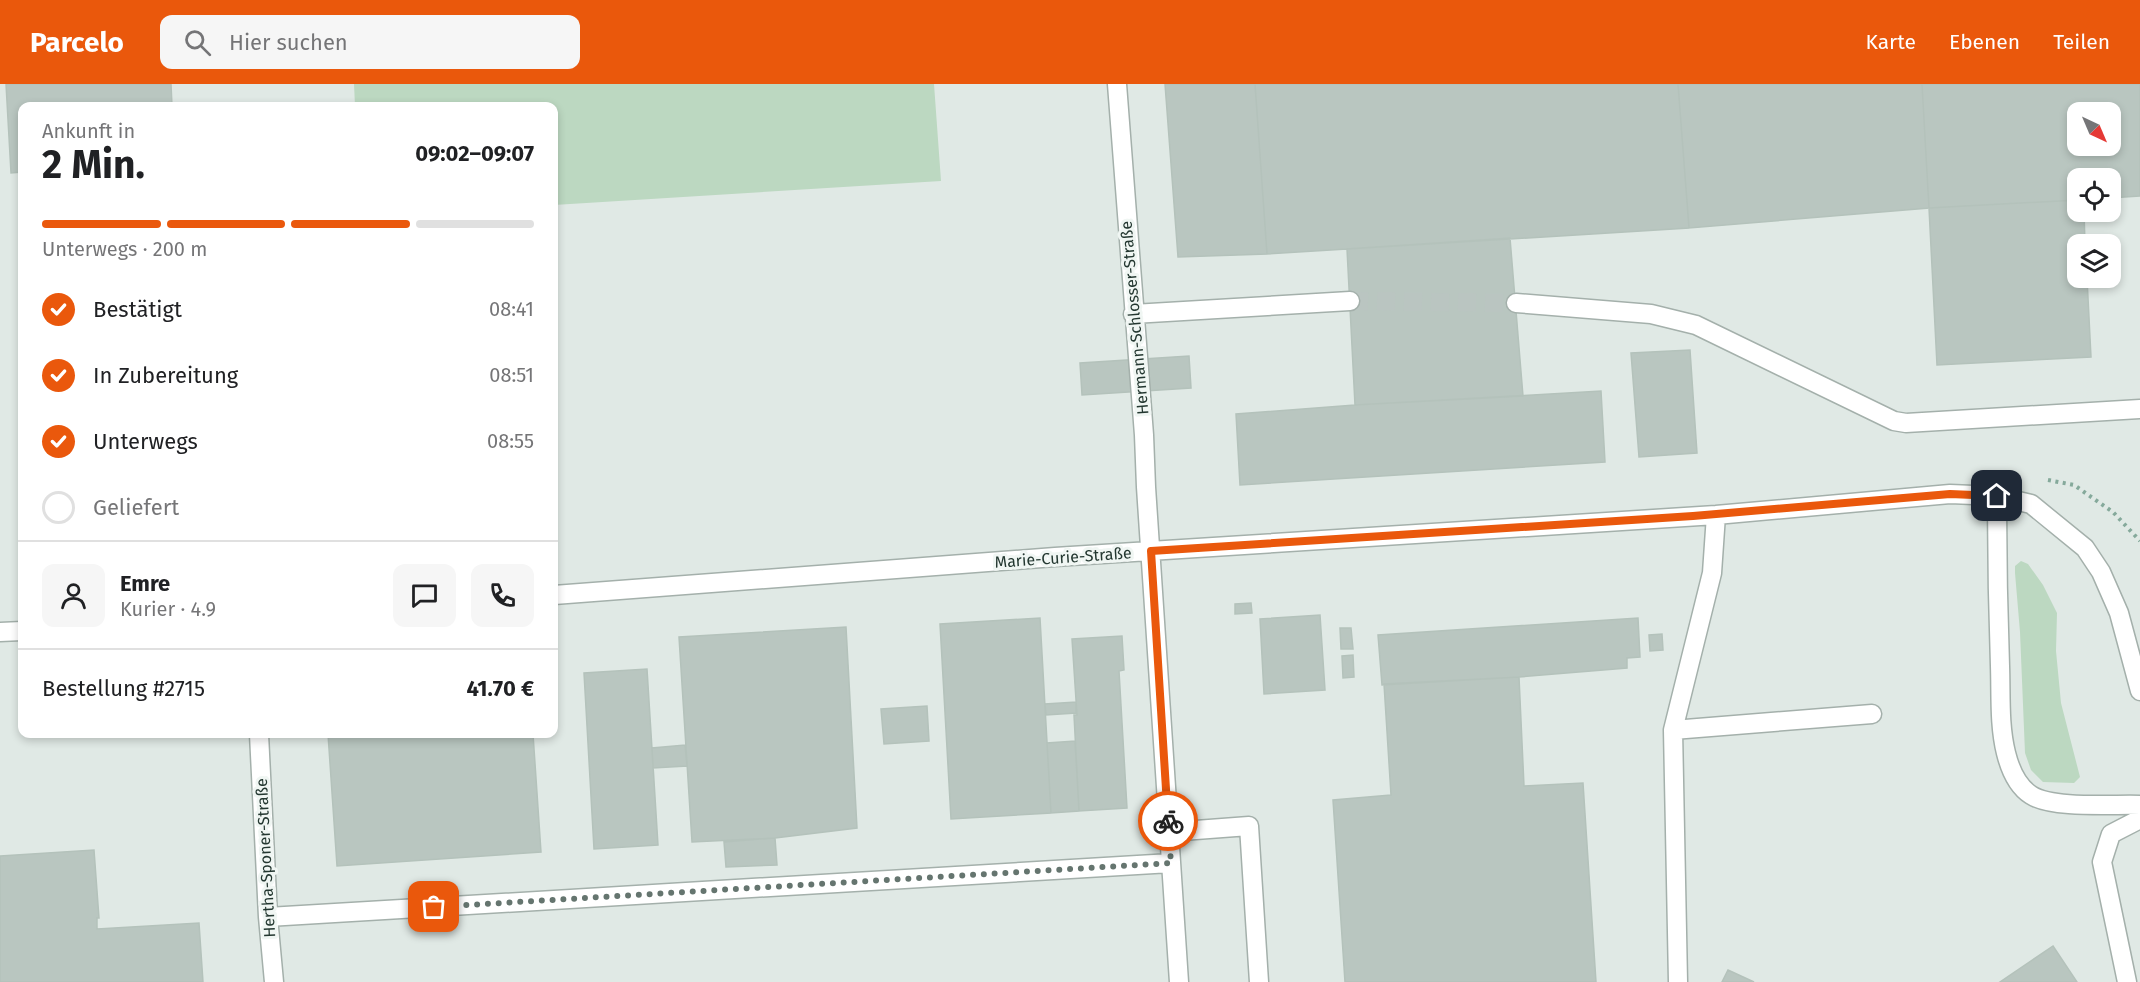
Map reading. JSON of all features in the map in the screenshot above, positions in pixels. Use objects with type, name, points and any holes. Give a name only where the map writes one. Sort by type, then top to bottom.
[{"type":"street","name":"Hermann-Schlosser-Straße","points":[[1117,84],[1179,982]]},
{"type":"street","points":[[1133,314],[1350,301]]},
{"type":"street","points":[[1516,303],[1651,314],[1696,325],[1894,421],[1906,423],[2140,409]]},
{"type":"street","name":"Marie-Curie-Straße","points":[[558,595],[1055,556],[1716,514],[1950,494],[1997,496],[2031,504],[2085,548],[2101,572],[2119,613],[2140,691]]},
{"type":"street","points":[[1997,496],[2001,714],[2011,770],[2023,789],[2034,797],[2065,804],[2140,805]]},
{"type":"street","points":[[1678,982],[1673,730],[1713,573],[1716,514]]},
{"type":"street","points":[[0,632],[18,631]]},
{"type":"street","points":[[1673,730],[1872,714]]},
{"type":"street","name":"Hertha-Sponer-Straße","points":[[259,738],[268,917],[274,982]]},
{"type":"street","points":[[2127,982],[2102,862],[2111,834],[2140,819]]},
{"type":"street","points":[[1169,832],[1249,826],[1259,982]]},
{"type":"street","points":[[268,917],[1171,863]]},
{"type":"green space","points":[[354,84],[934,84],[941,181],[558,205],[558,102],[355,102]]},
{"type":"green space","points":[[2021,561],[2028,564],[2043,585],[2057,613],[2056,651],[2061,703],[2080,777],[2074,783],[2043,782],[2031,770],[2025,753],[2015,573],[2015,566]]},
{"type":"building","points":[[6,84],[171,84],[172,102],[18,102],[18,172],[11,173]]},
{"type":"building","points":[[1165,84],[1255,84],[1267,254],[1178,257]]},
{"type":"building","points":[[1255,84],[1678,84],[1689,228],[1267,254]]},
{"type":"building","points":[[1678,84],[1922,84],[1929,208],[1689,228]]},
{"type":"building","points":[[1922,84],[2140,84],[2140,196],[2121,197],[2121,168],[2067,168],[2067,201],[1929,208]]},
{"type":"building","points":[[2067,201],[2067,222],[2084,222],[2085,234],[2067,234],[2067,288],[2088,288],[2091,357],[1937,365],[1929,208]]},
{"type":"building","points":[[1510,238],[1523,396],[1355,405],[1347,249]]},
{"type":"building","points":[[1690,350],[1697,453],[1639,457],[1631,353]]},
{"type":"building","points":[[1189,356],[1191,388],[1082,395],[1080,363]]},
{"type":"building","points":[[1601,391],[1605,462],[1240,485],[1236,414]]},
{"type":"building","points":[[1251,603],[1252,613],[1235,614],[1235,604]]},
{"type":"building","points":[[1320,615],[1325,690],[1264,694],[1260,619]]},
{"type":"building","points":[[1040,618],[1051,813],[951,819],[940,624]]},
{"type":"building","points":[[1638,618],[1640,657],[1627,658],[1627,668],[1382,685],[1378,635]]},
{"type":"building","points":[[846,627],[857,828],[775,838],[692,842],[679,637]]},
{"type":"building","points":[[1340,628],[1351,628],[1353,649],[1341,649]]},
{"type":"building","points":[[1662,634],[1663,650],[1650,651],[1649,635]]},
{"type":"building","points":[[1122,636],[1124,670],[1119,671],[1127,808],[1079,811],[1074,715],[1077,715],[1072,639]]},
{"type":"building","points":[[1353,655],[1354,677],[1343,678],[1342,656]]},
{"type":"building","points":[[647,669],[658,845],[594,849],[584,673]]},
{"type":"building","points":[[1519,677],[1524,786],[1583,783],[1596,982],[1345,982],[1333,800],[1391,795],[1384,684]]},
{"type":"building","points":[[1076,702],[1076,713],[1046,715],[1045,704]]},
{"type":"building","points":[[927,706],[929,741],[884,744],[881,709]]},
{"type":"building","points":[[328,738],[533,738],[541,852],[337,866]]},
{"type":"building","points":[[1075,741],[1079,811],[1051,813],[1047,743]]},
{"type":"building","points":[[685,745],[687,766],[653,768],[652,748]]},
{"type":"building","points":[[775,838],[777,865],[726,867],[724,842]]},
{"type":"building","points":[[94,850],[99,918],[97,918],[97,929],[199,923],[203,982],[0,982],[0,856]]},
{"type":"building","points":[[2053,946],[2077,982],[2000,982]]},
{"type":"building","points":[[1728,970],[1754,982],[1722,982]]},
{"type":"tunnel","points":[[1350,301],[1516,303]]},
{"type":"way so far","points":[[434,907],[1171,863],[1168,821]]},
{"type":"route","points":[[1168,821],[1151,551],[1693,516],[1950,494],[1997,496]]}]
